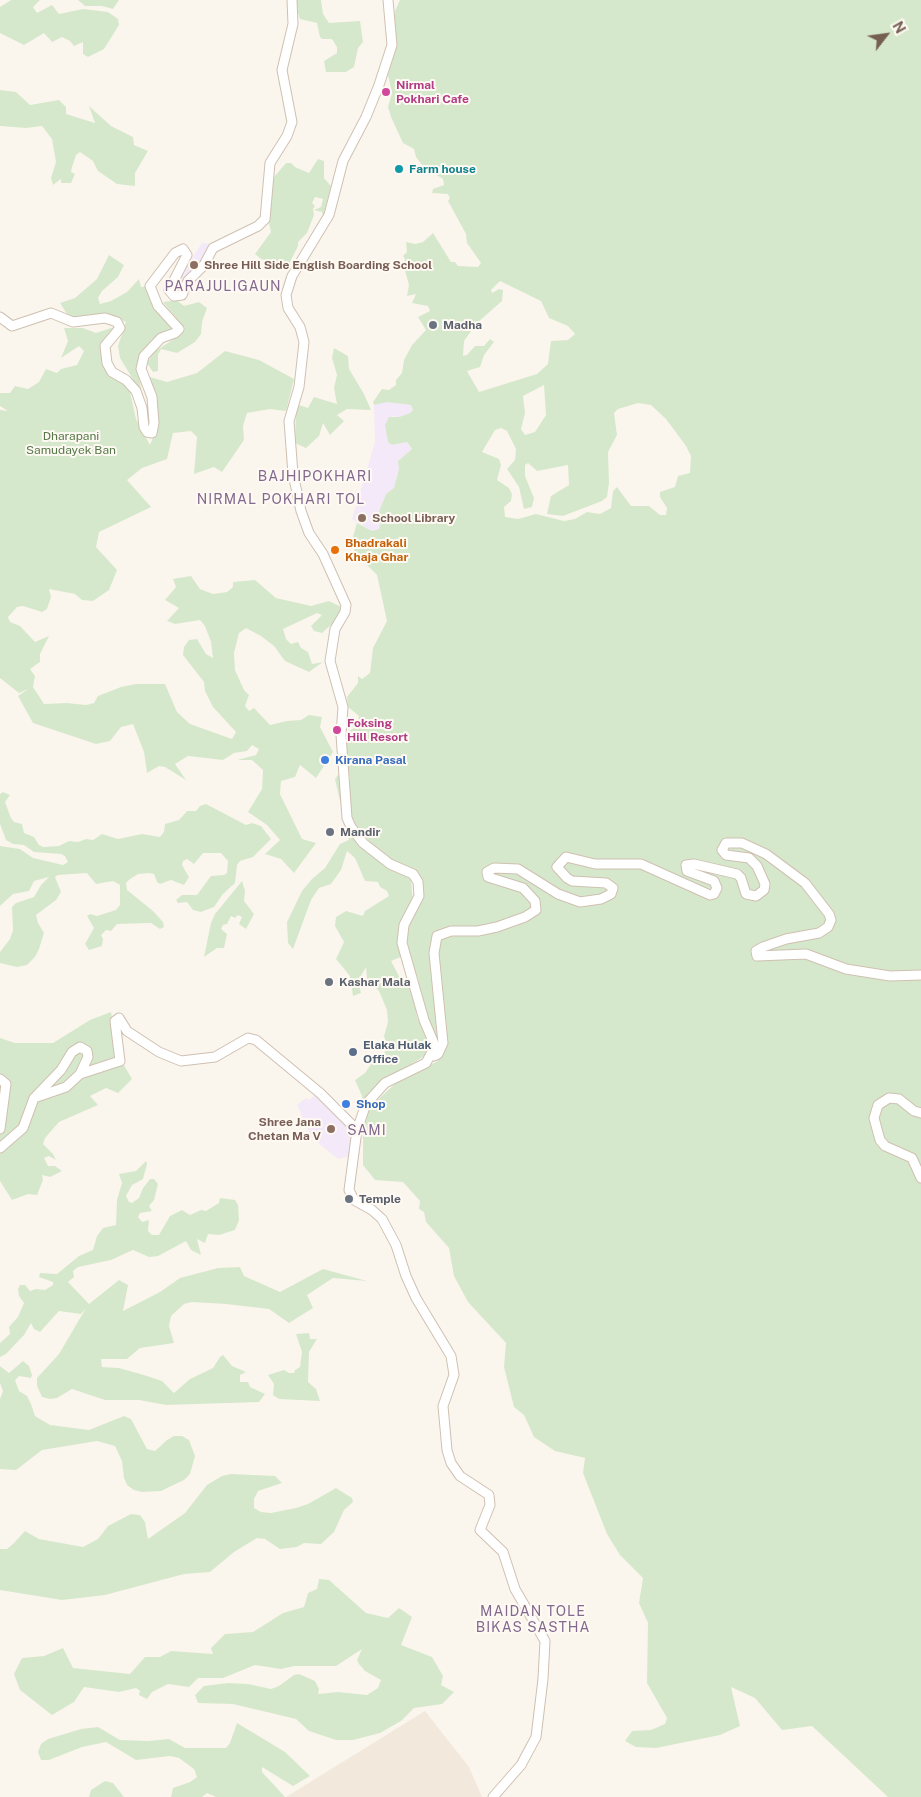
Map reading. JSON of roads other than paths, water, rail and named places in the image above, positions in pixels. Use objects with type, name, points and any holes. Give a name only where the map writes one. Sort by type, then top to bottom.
[{"type":"main road","points":[[0,317],[12,326],[51,313],[73,322],[105,318],[117,322],[120,328],[105,346],[107,363],[112,372],[126,380],[136,391],[142,408],[144,427],[147,432],[152,433],[154,423],[150,390],[141,369],[144,356],[161,338],[175,334],[179,329],[158,306],[150,286],[175,253],[184,249],[187,255],[169,290],[174,296],[182,295],[188,281],[204,265],[214,248],[258,226],[265,219],[270,163],[287,136],[292,122],[282,70],[293,24],[292,0]]},
{"type":"main road","points":[[388,0],[392,45],[379,86],[344,161],[329,215],[292,276],[286,295],[288,308],[300,327],[304,342],[299,387],[289,421],[293,474],[301,511],[308,533],[323,554],[346,605],[345,612],[335,629],[330,661],[343,708],[342,735],[347,818],[363,843],[390,864],[413,874],[418,882],[418,896],[404,925],[402,942],[424,1020],[435,1046],[430,1059]]},
{"type":"main road","points":[[493,1797],[521,1765],[536,1737],[545,1641],[515,1589],[503,1552],[480,1530],[480,1525],[490,1505],[489,1495],[460,1476],[451,1463],[447,1450],[443,1406],[454,1375],[452,1356],[416,1298],[406,1276],[396,1245],[382,1220],[372,1210],[356,1202],[351,1196],[349,1180],[357,1130],[366,1104],[378,1089],[438,1054],[443,1042],[434,953],[437,936],[451,931],[478,932],[524,917],[536,910],[535,901],[522,888],[488,877],[487,872],[494,868],[518,869],[558,894],[580,902],[601,899],[611,894],[613,888],[606,883],[572,881],[567,878],[557,867],[566,857],[594,864],[641,864],[710,895],[714,894],[717,888],[714,880],[687,871],[686,865],[690,863],[737,874],[746,894],[756,896],[764,890],[765,884],[757,866],[749,858],[726,855],[722,850],[726,844],[742,843],[766,854],[806,883],[826,909],[831,920],[828,927],[818,933],[786,939],[763,947],[756,951],[757,956],[806,954],[846,969],[890,976],[921,975]]},
{"type":"main road","points":[[80,1074],[120,1061],[115,1021],[119,1018],[127,1031],[159,1052],[181,1061],[214,1057],[248,1038],[256,1040],[320,1093],[357,1130]]},
{"type":"main road","points":[[0,1148],[23,1128],[34,1098],[62,1070],[72,1052],[80,1047],[87,1051],[88,1057],[80,1074],[66,1087],[34,1098]]},
{"type":"main road","points":[[0,1079],[6,1084],[0,1129]]},
{"type":"main road","points":[[921,1113],[914,1111],[899,1099],[884,1099],[878,1105],[874,1118],[880,1140],[885,1146],[912,1158],[921,1178]]},
{"type":"place","name":"Nirmal Pokhari Cafe","points":[[386,92]]},
{"type":"place","name":"Farm house","points":[[399,169]]},
{"type":"place","name":"Shree Hill Side English Boarding School","points":[[194,265]]},
{"type":"place","name":"Madha","points":[[433,325]]},
{"type":"place","name":"School Library","points":[[362,518]]},
{"type":"place","name":"Bhadrakali Khaja Ghar","points":[[335,550]]},
{"type":"place","name":"Foksing Hill Resort","points":[[337,730]]},
{"type":"place","name":"Kirana Pasal","points":[[325,760]]},
{"type":"place","name":"Mandir","points":[[330,832]]},
{"type":"place","name":"Kashar Mala","points":[[329,982]]},
{"type":"place","name":"Elaka Hulak Office","points":[[353,1052]]},
{"type":"place","name":"Shop","points":[[346,1104]]},
{"type":"place","name":"Shree Jana Chetan Ma V","points":[[331,1129]]},
{"type":"place","name":"Temple","points":[[349,1199]]},
{"type":"district","name":"PARAJULIGAUN","points":[[223,287]]},
{"type":"district","name":"BAJHIPOKHARI","points":[[315,477]]},
{"type":"district","name":"NIRMAL POKHARI TOL","points":[[281,500]]},
{"type":"district","name":"SAMI","points":[[367,1131]]},
{"type":"district","name":"MAIDAN TOLE BIKAS SASTHA","points":[[533,1620]]},
{"type":"park label","name":"Dharapani Samudayek Ban","points":[[71,443]]}]
